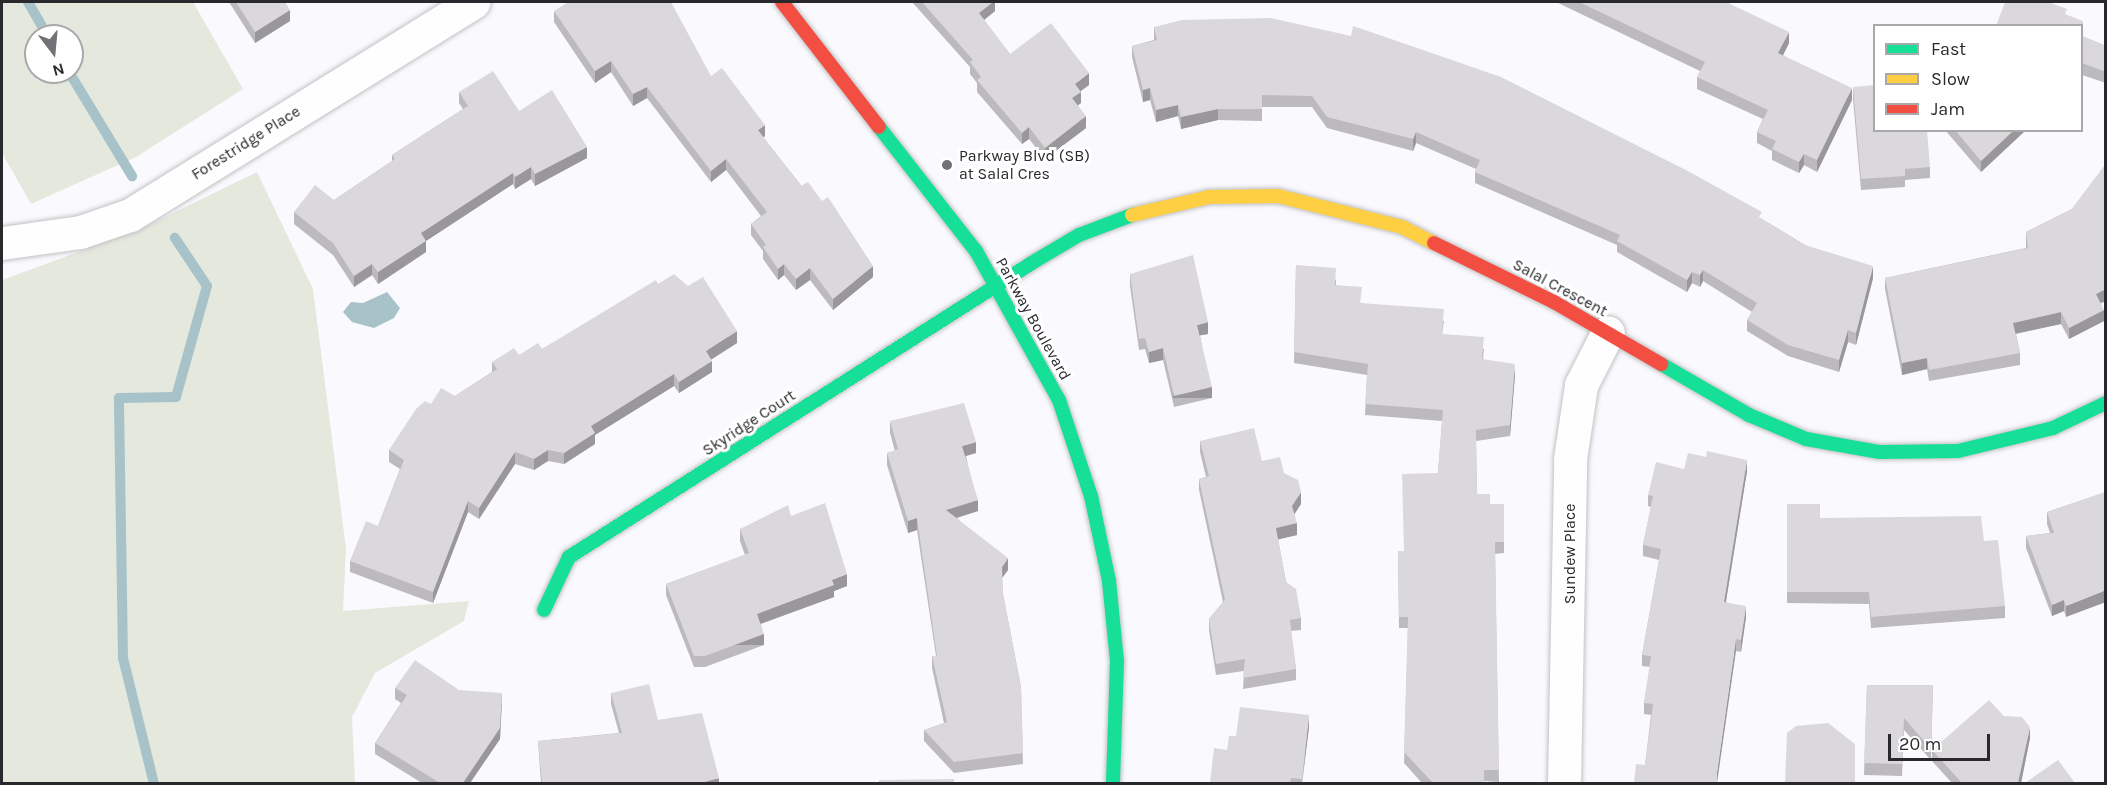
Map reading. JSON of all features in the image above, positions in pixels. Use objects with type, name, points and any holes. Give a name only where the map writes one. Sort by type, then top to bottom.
[{"type":"street","name":"Forestridge Place","points":[[2,243],[89,230],[130,215],[473,2]]},
{"type":"street","name":"Parkway Boulevard","points":[[783,2],[997,285],[1059,400],[1104,549],[1117,661],[1113,783]]},
{"type":"street","name":"Salal Crescent","points":[[997,285],[1079,235],[1140,212],[1209,197],[1278,196],[1402,227],[1608,332],[1777,429],[1858,449],[1931,452],[1994,444],[2053,428],[2106,403]]},
{"type":"street","name":"Skyridge Court","points":[[544,610],[569,556],[997,285]]},
{"type":"street","name":"Sundew Place","points":[[1564,783],[1570,459],[1581,385],[1608,332]]},
{"type":"shaded area","points":[[2,2],[193,2],[243,89],[136,157],[31,204],[2,153]]},
{"type":"shaded area","points":[[257,172],[313,289],[346,549],[343,611],[469,601],[464,621],[375,673],[352,717],[355,783],[2,783],[2,280],[138,230]]},
{"type":"water","points":[[387,292],[400,308],[394,318],[374,328],[352,322],[343,312],[351,302],[363,303]]},
{"type":"building","points":[[236,2],[285,2],[290,10],[255,32]]},
{"type":"building","points":[[568,2],[671,2],[711,76],[722,68],[765,125],[758,130],[801,186],[808,182],[822,201],[828,197],[873,266],[833,299],[810,268],[796,279],[784,264],[778,269],[763,247],[766,245],[751,224],[767,212],[726,159],[711,171],[647,87],[633,94],[611,61],[595,71],[554,11]]},
{"type":"building","points":[[922,2],[993,2],[979,13],[1010,54],[1051,23],[1089,73],[1075,84],[1081,92],[1072,98],[1086,116],[1045,148],[1029,127],[1022,133],[977,80],[981,77],[970,62],[973,60]]},
{"type":"building","points":[[1579,2],[1726,2],[1789,32],[1778,53],[1852,88],[1817,160],[1804,154],[1799,162],[1772,149],[1776,141],[1757,132],[1768,110],[1697,77],[1705,62]]},
{"type":"building","points":[[2005,2],[2048,2],[2067,9],[2065,14],[2083,21],[2082,24],[1997,24]]},
{"type":"building","points":[[1271,18],[1351,36],[1353,26],[1501,77],[1686,170],[1762,212],[1759,217],[1805,245],[1873,266],[1856,333],[1848,330],[1839,360],[1788,345],[1747,320],[1757,303],[1703,270],[1700,275],[1692,272],[1687,280],[1617,241],[1620,235],[1475,172],[1480,160],[1416,132],[1413,139],[1327,117],[1312,96],[1262,95],[1262,109],[1218,109],[1181,117],[1178,105],[1156,110],[1150,88],[1143,90],[1132,46],[1157,40],[1154,27],[1182,20]]},
{"type":"building","points":[[2083,36],[2106,46],[2106,72],[2083,63]]},
{"type":"building","points":[[493,71],[519,111],[552,90],[587,147],[535,174],[531,167],[515,177],[513,173],[421,233],[426,241],[378,272],[372,264],[354,276],[333,243],[294,212],[315,185],[334,200],[395,159],[392,155],[468,106],[459,92]]},
{"type":"building","points":[[1873,85],[1873,132],[1927,132],[1930,167],[1905,169],[1905,176],[1861,179],[1853,87]]},
{"type":"building","points":[[1957,132],[2012,132],[1981,161]]},
{"type":"building","points":[[2106,164],[2106,289],[2096,294],[2104,310],[2069,328],[2061,312],[2013,323],[2020,353],[1929,370],[1927,358],[1902,363],[1885,278],[2028,248],[2026,232],[2072,209]]},
{"type":"building","points":[[1193,255],[1208,322],[1197,325],[1212,387],[1174,396],[1163,348],[1149,352],[1145,338],[1139,339],[1130,274]]},
{"type":"building","points":[[1296,265],[1336,268],[1335,285],[1362,287],[1360,303],[1444,309],[1442,334],[1484,337],[1482,359],[1515,364],[1510,425],[1476,430],[1477,494],[1490,494],[1490,504],[1504,504],[1504,542],[1495,542],[1499,770],[1484,770],[1484,783],[1433,783],[1404,752],[1408,617],[1399,617],[1398,551],[1404,551],[1402,474],[1438,473],[1443,410],[1365,404],[1368,364],[1294,352]]},
{"type":"building","points":[[674,274],[688,286],[703,277],[737,331],[706,351],[712,361],[679,382],[674,374],[591,426],[595,433],[564,453],[548,450],[534,459],[515,452],[479,508],[468,501],[433,592],[350,561],[366,521],[378,526],[404,460],[389,450],[416,409],[425,401],[431,404],[441,388],[455,396],[497,369],[492,362],[514,348],[519,355],[538,343],[542,349],[656,280],[658,284]]},
{"type":"building","points":[[964,403],[976,442],[962,446],[978,500],[946,510],[1008,558],[1002,567],[1003,594],[1021,687],[1023,753],[954,762],[924,730],[947,722],[932,656],[937,656],[917,518],[908,521],[887,453],[898,449],[890,421]]},
{"type":"building","points":[[1254,428],[1262,461],[1280,457],[1284,473],[1298,480],[1301,492],[1292,506],[1297,523],[1276,528],[1286,582],[1296,589],[1301,618],[1290,620],[1296,669],[1243,678],[1245,659],[1216,664],[1209,619],[1225,600],[1199,479],[1209,476],[1200,441]]},
{"type":"building","points":[[1707,451],[1747,460],[1724,602],[1746,606],[1741,640],[1736,639],[1717,783],[1634,783],[1636,764],[1645,765],[1653,704],[1644,703],[1651,656],[1642,655],[1661,549],[1643,545],[1653,496],[1648,495],[1656,462],[1684,469],[1688,453],[1706,457]]},
{"type":"building","points":[[2106,492],[2106,590],[2066,606],[2064,600],[2052,605],[2026,536],[2054,533],[2047,512]]},
{"type":"building","points":[[825,503],[847,574],[832,580],[834,585],[757,614],[764,634],[705,656],[694,656],[666,584],[749,553],[740,529],[788,505],[791,516]]},
{"type":"building","points":[[1787,504],[1820,504],[1820,518],[1981,516],[1984,541],[1998,540],[2005,606],[1871,617],[1869,592],[1787,592]]},
{"type":"building","points":[[415,660],[459,690],[502,693],[500,728],[463,783],[440,783],[375,743],[407,695],[395,688]]},
{"type":"building","points":[[649,684],[658,720],[702,713],[719,778],[701,783],[542,783],[538,741],[622,733],[611,693]]},
{"type":"building","points":[[1867,685],[1933,685],[1931,749],[1904,718],[1902,764],[1864,763]]},
{"type":"building","points":[[1989,700],[2004,716],[2022,717],[2030,727],[2018,783],[1962,783],[1932,750]]},
{"type":"building","points":[[1240,707],[1309,715],[1302,779],[1291,778],[1290,783],[1210,783],[1214,748],[1227,750],[1229,736],[1236,736]]},
{"type":"building","points":[[1828,723],[1855,744],[1855,783],[1785,783],[1787,733],[1796,726]]},
{"type":"building","points":[[2058,760],[2075,783],[2025,783]]},
{"type":"building","points":[[954,779],[954,783],[879,783],[879,780]]},
{"type":"waterway","points":[[28,2],[41,24]]},
{"type":"waterway","points":[[76,84],[132,176]]},
{"type":"waterway","points":[[154,784],[123,658],[119,398],[176,397],[207,286],[175,238]]},
{"type":"traffic: fast","points":[[879,127],[976,251],[1059,400],[1091,496],[1109,581],[1117,661],[1113,784]]},
{"type":"traffic: fast","points":[[544,610],[569,557],[1035,261],[1079,235],[1132,215]]},
{"type":"traffic: fast","points":[[1661,364],[1749,415],[1806,439],[1880,452],[1958,451],[2053,428],[2106,403]]},
{"type":"traffic: slow","points":[[1132,215],[1209,197],[1278,196],[1402,227],[1434,243]]},
{"type":"traffic: jam","points":[[782,2],[879,127]]},
{"type":"traffic: jam","points":[[1434,243],[1554,302],[1661,364]]},
{"type":"place","name":"Parkway Blvd (SB) at Salal Cres","points":[[947,165]]}]
